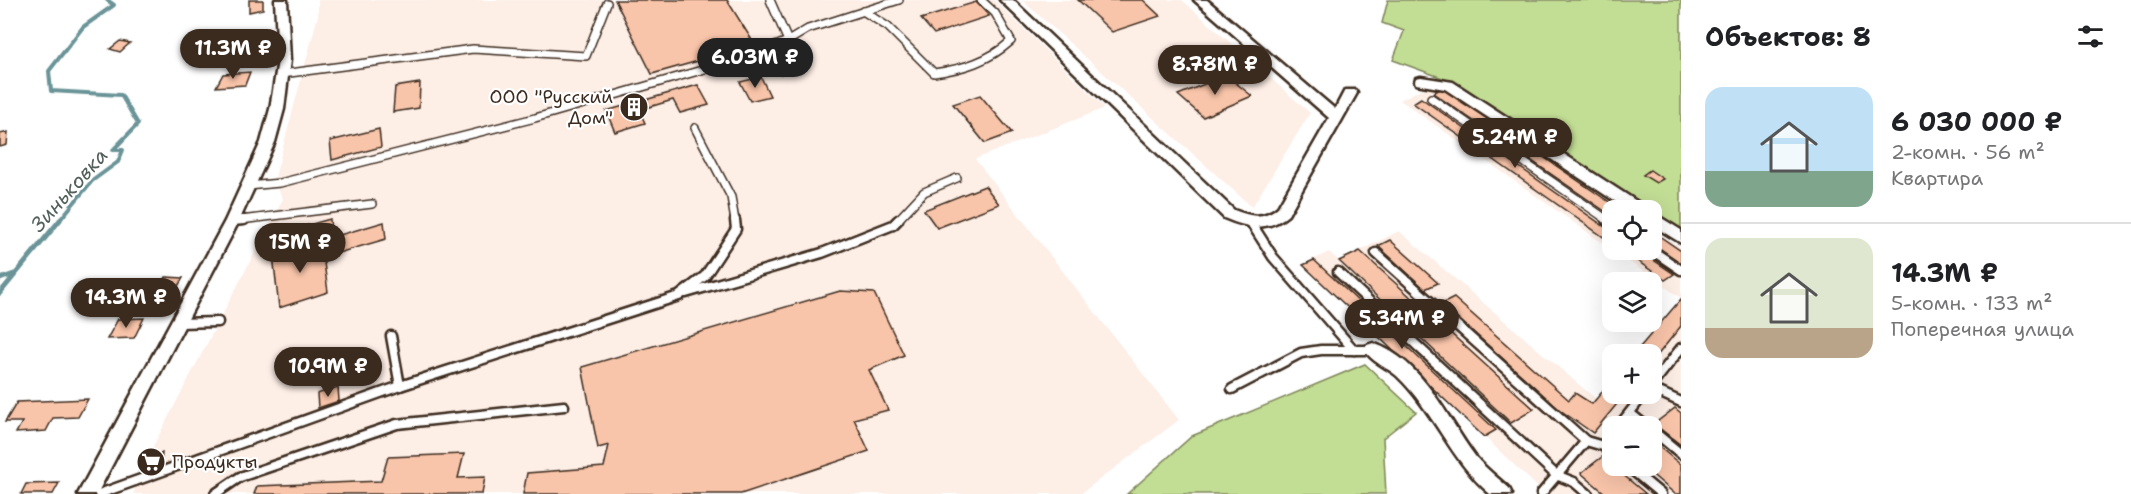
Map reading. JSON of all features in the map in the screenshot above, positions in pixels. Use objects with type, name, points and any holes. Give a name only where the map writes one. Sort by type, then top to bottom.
[{"type":"street","points":[[87,494],[232,221],[268,142],[277,109],[284,60],[281,0]]},
{"type":"street","points":[[1006,0],[1229,214],[1250,221],[1261,223],[1275,219],[1283,211],[1350,93]]},
{"type":"street","points":[[1200,0],[1336,117]]},
{"type":"street","points":[[1421,81],[1448,85],[1625,200]]},
{"type":"street","points":[[1662,225],[1681,237]]},
{"type":"street","points":[[1373,350],[1389,358],[1408,376],[1471,464],[1503,494]]},
{"type":"lane","points":[[770,0],[776,16],[786,31],[788,41]]},
{"type":"lane","points":[[248,186],[279,183],[535,118],[747,57],[788,41],[808,29],[899,0]]},
{"type":"lane","points":[[863,11],[888,27],[934,73],[961,69],[998,53],[1011,41],[995,13],[981,0]]},
{"type":"lane","points":[[282,74],[473,49],[585,56],[607,3]]},
{"type":"lane","points":[[1431,98],[1602,216]]},
{"type":"lane","points":[[678,296],[705,276],[736,229],[731,197],[695,128]]},
{"type":"lane","points":[[99,494],[400,386],[678,296],[822,253],[893,225],[924,192],[957,178]]},
{"type":"lane","points":[[232,221],[372,204]]},
{"type":"lane","points":[[1250,221],[1270,257],[1334,322],[1354,350]]},
{"type":"lane","points":[[1376,254],[1586,441],[1602,446]]},
{"type":"lane","points":[[1662,257],[1681,270]]},
{"type":"lane","points":[[1338,272],[1556,475],[1574,482],[1588,494]]},
{"type":"lane","points":[[178,323],[218,322]]},
{"type":"lane","points":[[391,336],[400,386]]},
{"type":"lane","points":[[1662,372],[1681,348]]},
{"type":"lane","points":[[1232,389],[1301,353],[1321,350],[1373,350]]},
{"type":"lane","points":[[1662,393],[1681,402]]},
{"type":"lane","points":[[1627,416],[1637,404]]},
{"type":"lane","points":[[214,494],[240,477],[397,424],[564,406]]},
{"type":"lane","points":[[1629,413],[1633,416]]},
{"type":"lane","points":[[1662,438],[1681,454]]},
{"type":"lane","points":[[1541,494],[1586,441]]},
{"type":"lane","points":[[1639,476],[1661,494]]},
{"type":"shaded area","points":[[318,0],[994,0],[1105,108],[975,159],[1179,420],[1080,494],[133,494],[148,456],[283,199],[274,181],[318,16]]},
{"type":"shaded area","points":[[1022,0],[1182,0],[1310,113],[1252,207]]},
{"type":"shaded area","points":[[1435,82],[1610,200],[1602,200],[1602,242],[1400,100]]},
{"type":"shaded area","points":[[1399,231],[1596,399],[1602,392],[1602,404],[1662,404],[1662,344],[1643,344],[1653,332],[1662,332],[1662,321],[1681,299],[1681,494],[1545,494],[1303,265],[1329,252],[1339,261]]},
{"type":"shaded area","points":[[1662,235],[1681,248],[1681,298],[1662,285],[1662,272],[1644,272],[1627,260],[1662,260]]},
{"type":"green space","points":[[1388,0],[1681,0],[1681,233],[1662,221],[1662,200],[1631,200],[1445,79],[1393,60],[1404,31],[1382,23]]},
{"type":"green space","points":[[1365,364],[1416,412],[1383,438],[1386,494],[1127,494],[1192,436]]},
{"type":"building","points":[[249,0],[263,0],[263,9],[249,12]]},
{"type":"building","points":[[615,0],[727,0],[755,45],[652,74]]},
{"type":"building","points":[[1078,0],[1143,0],[1160,16],[1112,32]]},
{"type":"building","points":[[976,2],[989,16],[934,34],[921,19]]},
{"type":"building","points":[[120,41],[130,43],[120,52],[110,49]]},
{"type":"building","points":[[795,55],[803,66],[780,74],[772,62]]},
{"type":"building","points":[[250,72],[245,85],[216,87],[223,74]]},
{"type":"building","points":[[1226,75],[1252,96],[1203,117],[1178,95]]},
{"type":"building","points":[[761,77],[770,96],[750,101],[740,82]]},
{"type":"building","points":[[420,83],[419,108],[393,112],[395,87]]},
{"type":"building","name":"ООО \"Русский Дом\"","points":[[698,85],[709,105],[680,113],[673,100],[639,110],[645,123],[615,132],[606,111]]},
{"type":"building","points":[[1442,88],[1606,200],[1602,200],[1602,209],[1433,93]]},
{"type":"building","points":[[980,95],[1012,133],[985,143],[953,104]]},
{"type":"building","points":[[1421,98],[1602,225],[1602,236],[1413,103]]},
{"type":"building","points":[[379,129],[381,147],[332,160],[330,141]]},
{"type":"building","points":[[8,132],[7,145],[0,147],[0,134]]},
{"type":"building","points":[[1650,170],[1663,179],[1656,183],[1643,175]]},
{"type":"building","points":[[985,186],[999,204],[937,228],[924,210]]},
{"type":"building","points":[[330,219],[331,234],[267,252],[266,237]]},
{"type":"building","points":[[384,222],[386,239],[338,253],[336,236]]},
{"type":"building","points":[[1662,238],[1681,251],[1681,263],[1662,250]]},
{"type":"building","points":[[1390,240],[1438,283],[1425,289],[1378,246]]},
{"type":"building","points":[[321,241],[328,292],[279,308],[273,255]]},
{"type":"building","points":[[1360,251],[1534,409],[1511,423],[1339,261]]},
{"type":"building","points":[[1314,260],[1496,430],[1484,437],[1303,265]]},
{"type":"building","points":[[1636,260],[1653,260],[1674,274],[1665,280],[1662,278],[1662,272],[1653,272]]},
{"type":"building","points":[[166,277],[183,278],[172,296],[155,296]]},
{"type":"building","points":[[840,291],[874,293],[904,355],[869,370],[888,410],[854,419],[869,451],[741,494],[523,494],[527,473],[604,467],[609,445],[598,448],[582,367]]},
{"type":"building","points":[[1454,298],[1569,400],[1575,393],[1592,404],[1602,392],[1602,404],[1617,404],[1607,416],[1602,416],[1602,422],[1593,433],[1560,410],[1442,304]]},
{"type":"building","points":[[1681,299],[1681,326],[1662,350],[1662,344],[1643,344],[1653,332],[1662,332],[1662,321]]},
{"type":"building","points":[[144,318],[134,338],[107,339],[118,319]]},
{"type":"building","points":[[338,387],[339,401],[318,408],[317,394]]},
{"type":"building","points":[[88,399],[78,417],[53,418],[46,431],[16,433],[22,422],[5,422],[17,402]]},
{"type":"building","points":[[1675,408],[1681,413],[1681,445],[1662,430],[1662,418]]},
{"type":"building","points":[[1662,449],[1681,465],[1681,494],[1675,494],[1654,476],[1662,476]]},
{"type":"building","name":"Продукты","points":[[162,453],[161,464],[139,471],[140,460]]},
{"type":"building","points":[[464,454],[458,478],[485,477],[482,494],[254,494],[257,486],[381,481],[388,457]]},
{"type":"building","points":[[1602,457],[1602,476],[1625,476],[1646,494],[1606,494],[1581,473]]},
{"type":"building","points":[[59,483],[53,494],[21,494],[26,484]]},
{"type":"waterway","name":"Зиньковка","points":[[59,221],[92,181],[118,162],[123,150],[113,150],[138,124],[121,95],[51,91],[49,71],[83,27],[114,5],[107,0]]},
{"type":"waterway","name":"Зиньковка","points":[[0,293],[60,220]]},
{"type":"waterway","points":[[0,279],[14,274]]},
{"type":"place","name":"ООО \"Русский Дом\"","points":[[634,107]]},
{"type":"place","name":"Продукты","points":[[151,462]]}]
